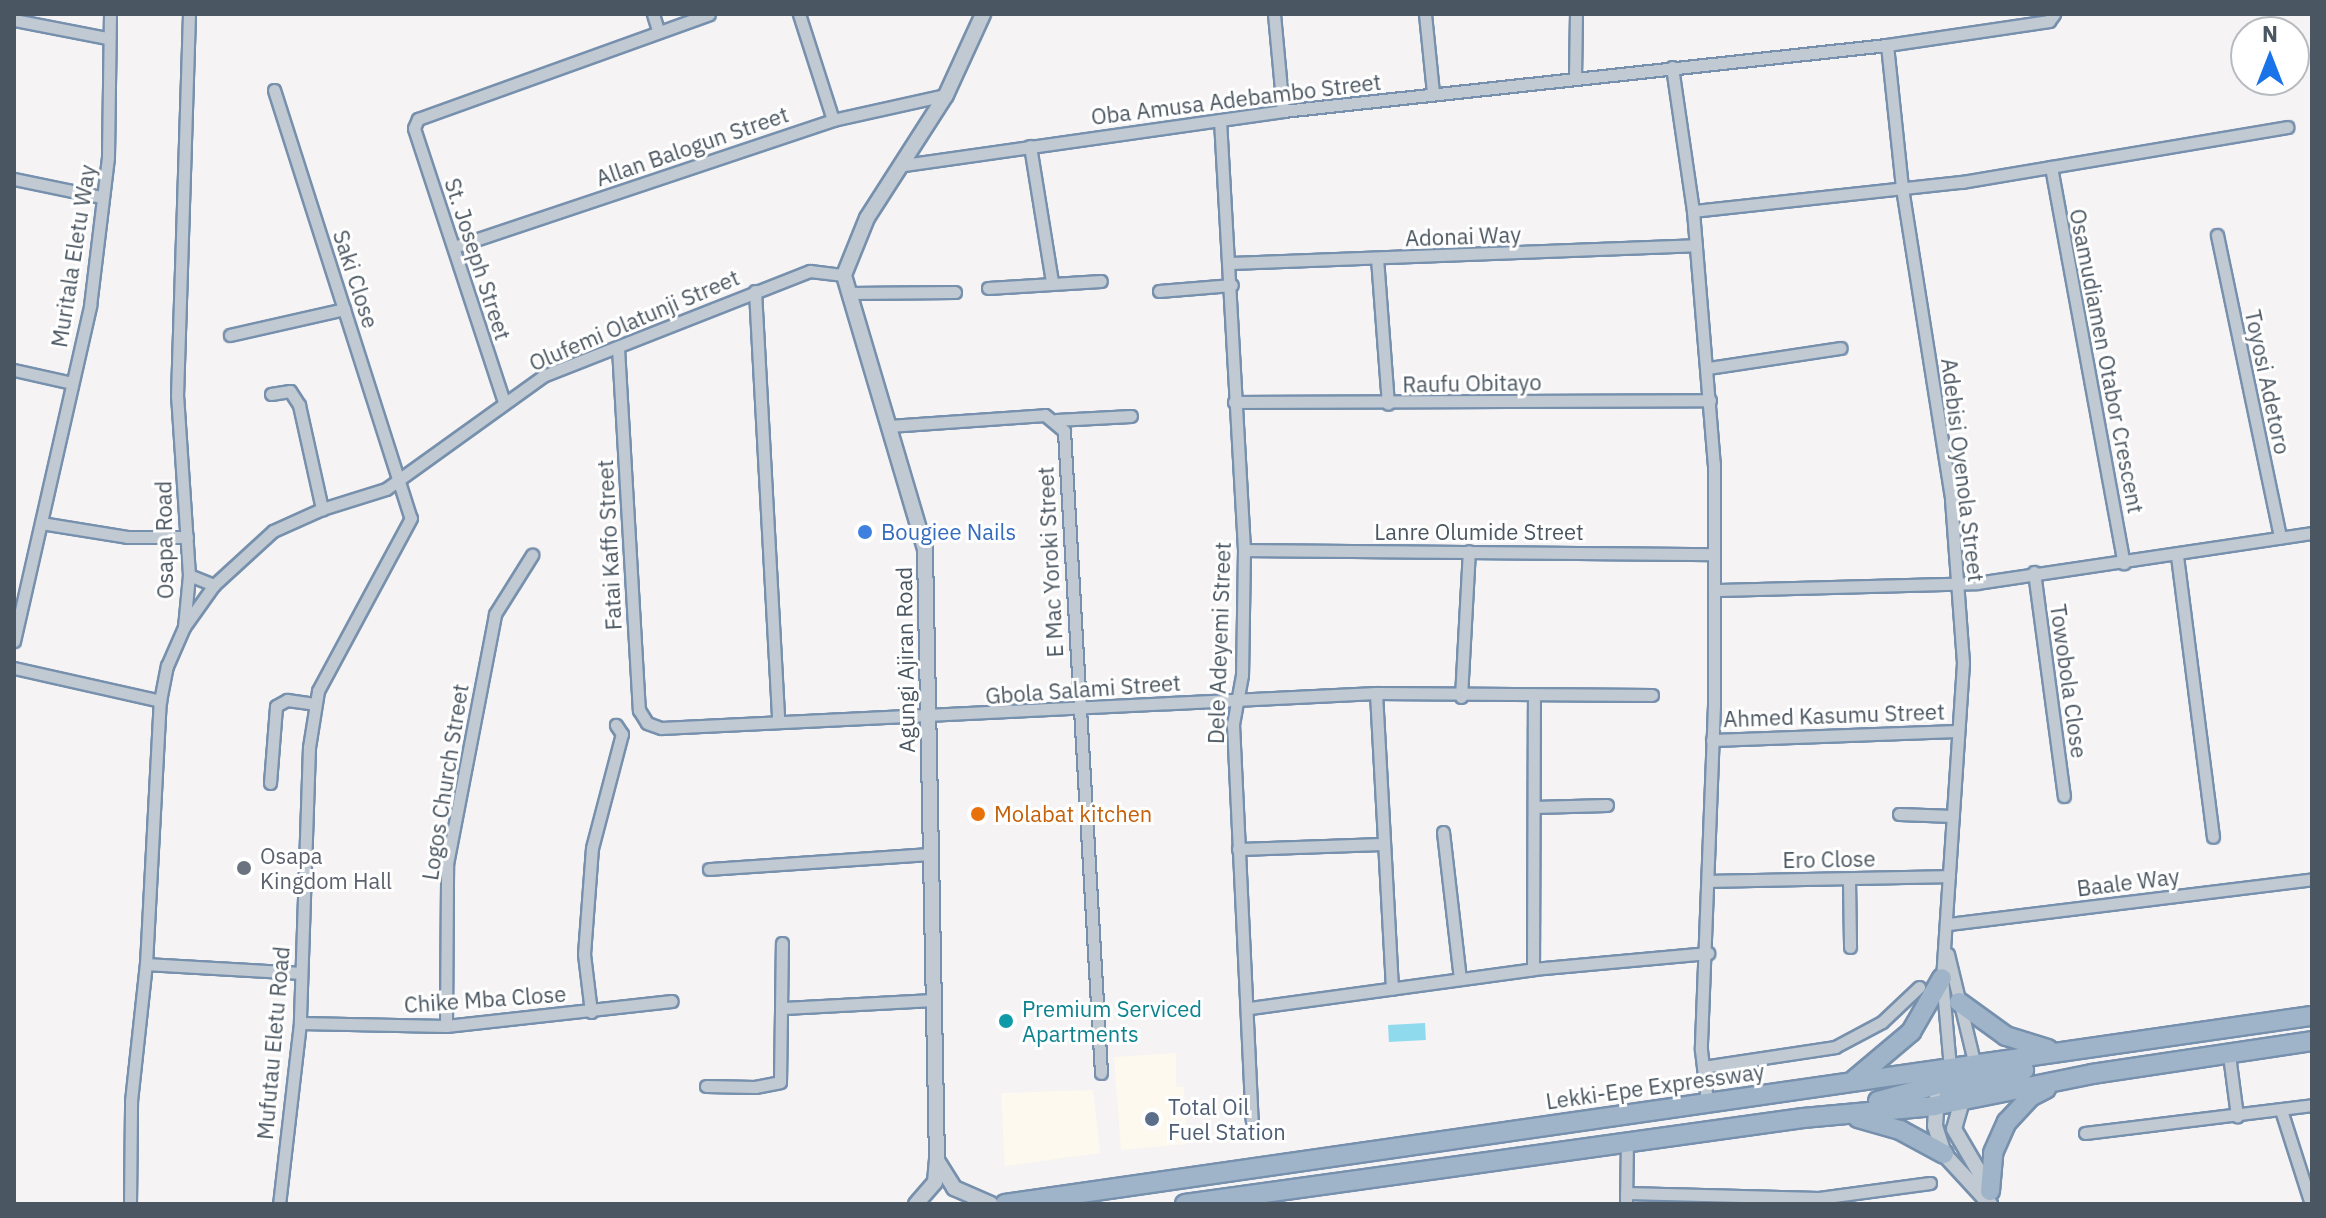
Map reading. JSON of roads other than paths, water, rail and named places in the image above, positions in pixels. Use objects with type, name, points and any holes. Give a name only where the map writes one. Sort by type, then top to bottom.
[{"type":"highway","points":[[1842,1086],[1872,1069],[1911,1032],[1942,978]]},
{"type":"highway","points":[[1959,1002],[2028,1046],[2082,1050]]},
{"type":"highway","name":"Lekki-Epe Expressway","points":[[1005,1204],[1707,1101],[1945,1076],[1975,1066],[2312,1016]]},
{"type":"highway","points":[[1963,1094],[1984,1078],[2205,1040],[2238,1027]]},
{"type":"highway","points":[[1185,1204],[1803,1118],[1934,1106],[1963,1094],[2312,1041]]},
{"type":"highway","points":[[1992,1200],[1993,1153],[2018,1109],[2053,1085],[2092,1074]]},
{"type":"highway","points":[[1731,1128],[1751,1118],[1895,1099],[1945,1076]]},
{"type":"highway","points":[[1803,1118],[1851,1116],[1878,1123],[1944,1154]]},
{"type":"street","name":"Muritala Eletu Way","points":[[14,641],[90,306],[108,157],[107,38],[110,14]]},
{"type":"street","name":"Osapa Road","points":[[130,1204],[131,1101],[146,964],[160,701],[167,666],[184,627],[189,575],[177,396],[189,14]]},
{"type":"street","points":[[653,14],[658,30],[709,14]]},
{"type":"street","points":[[799,14],[833,120]]},
{"type":"street","points":[[844,275],[867,218],[904,165],[946,95],[983,14]]},
{"type":"street","points":[[1274,14],[1283,111]]},
{"type":"street","points":[[1425,14],[1433,93]]},
{"type":"street","points":[[1575,77],[1576,14]]},
{"type":"street","name":"Oba Amusa Adebambo Street","points":[[904,165],[1283,111],[1887,45],[2049,21],[2054,14],[2060,14]]},
{"type":"street","points":[[14,20],[107,38]]},
{"type":"street","name":"St. Joseph Street","points":[[504,402],[414,128],[427,114],[658,30]]},
{"type":"street","name":"Adebisi Oyenola Street","points":[[1887,45],[1902,188],[1951,499],[1958,584],[1963,663],[1947,949]]},
{"type":"street","points":[[1672,67],[1693,211],[1710,400],[1715,590],[1703,1067],[1707,1101]]},
{"type":"street","name":"Saki Close","points":[[274,90],[399,481]]},
{"type":"street","name":"Allan Balogun Street","points":[[454,247],[833,120],[946,95]]},
{"type":"street","name":"Dele Adeyemi Street","points":[[1220,120],[1232,285],[1234,402],[1244,550],[1242,675],[1234,699],[1238,849],[1250,1008],[1252,1120]]},
{"type":"street","points":[[1693,211],[1902,188],[2051,167],[2287,127]]},
{"type":"street","points":[[1030,146],[1052,282]]},
{"type":"street","name":"Osamudiamen Otabor Crescent","points":[[2051,167],[2124,563]]},
{"type":"street","points":[[14,179],[101,197]]},
{"type":"street","name":"Toyosi Adetoro","points":[[2217,235],[2280,537]]},
{"type":"street","name":"Adonai Way","points":[[1230,263],[1696,245]]},
{"type":"street","points":[[1377,258],[1388,404]]},
{"type":"street","name":"Olufemi Olatunji Street","points":[[184,627],[214,585],[273,531],[399,481],[543,376],[755,291],[819,269],[844,275]]},
{"type":"street","name":"Agungi Ajiran Road","points":[[844,275],[925,549],[937,1160]]},
{"type":"street","points":[[988,288],[1101,281]]},
{"type":"street","points":[[1159,291],[1232,285]]},
{"type":"street","points":[[755,291],[778,721]]},
{"type":"street","points":[[849,293],[955,292]]},
{"type":"street","points":[[230,335],[344,309]]},
{"type":"street","name":"Fatai Kaffo Street","points":[[618,348],[639,710],[647,723],[661,728]]},
{"type":"street","points":[[1708,368],[1841,348]]},
{"type":"street","points":[[14,370],[72,383]]},
{"type":"street","points":[[271,394],[290,391],[299,405],[322,509]]},
{"type":"street","name":"Raufu Obitayo","points":[[1234,402],[1388,404],[1710,400]]},
{"type":"street","points":[[889,426],[1045,415],[1056,420],[1131,416]]},
{"type":"street","name":"E Mac Yoroki Street","points":[[1056,420],[1064,431],[1101,1073]]},
{"type":"street","name":"Mufutau Eletu Road","points":[[279,1204],[300,1023],[309,747],[315,704],[323,677],[411,518],[399,481]]},
{"type":"street","points":[[41,523],[127,537],[187,537]]},
{"type":"street","points":[[1715,590],[1958,584],[2177,556],[2312,533]]},
{"type":"street","name":"Lanre Olumide Street","points":[[1244,550],[1713,554]]},
{"type":"street","points":[[1461,697],[1469,551]]},
{"type":"street","name":"Logos Church Street","points":[[446,1026],[447,864],[495,614],[532,555]]},
{"type":"street","points":[[2177,556],[2213,837]]},
{"type":"street","name":"Towobola Close","points":[[2034,572],[2064,796]]},
{"type":"street","points":[[189,575],[214,585]]},
{"type":"street","points":[[14,668],[160,701]]},
{"type":"street","points":[[1376,693],[1392,989]]},
{"type":"street","name":"Gbola Salami Street","points":[[661,728],[1080,711],[1234,699],[1376,693],[1461,697],[1652,695]]},
{"type":"street","points":[[1533,969],[1534,695]]},
{"type":"street","points":[[270,783],[276,706],[287,700],[315,704]]},
{"type":"street","points":[[591,1012],[584,954],[592,848],[622,734],[616,725]]},
{"type":"street","name":"Ahmed Kasumu Street","points":[[1712,740],[1958,731]]},
{"type":"street","points":[[1534,807],[1607,805]]},
{"type":"street","points":[[1899,814],[1953,816]]},
{"type":"street","points":[[1443,832],[1460,979]]},
{"type":"street","points":[[1238,849],[1383,844]]},
{"type":"street","points":[[709,869],[931,854]]},
{"type":"street","name":"Ero Close","points":[[1710,881],[1949,876]]},
{"type":"street","name":"Baale Way","points":[[1948,924],[2312,879]]},
{"type":"street","points":[[1849,880],[1850,947]]},
{"type":"street","points":[[706,1086],[755,1087],[780,1082],[785,1008],[782,943]]},
{"type":"street","points":[[1947,949],[1942,978],[1945,1076],[1934,1106],[1944,1154],[1992,1200]]},
{"type":"street","points":[[1947,949],[1975,1066],[1963,1094],[1954,1129],[1992,1200]]},
{"type":"street","points":[[1250,1008],[1533,969],[1708,953]]},
{"type":"street","points":[[146,964],[301,973]]},
{"type":"street","points":[[1703,1067],[1835,1047],[1882,1022],[1919,987]]},
{"type":"street","points":[[785,1008],[932,1000]]},
{"type":"street","name":"Chike Mba Close","points":[[300,1023],[446,1026],[672,1001]]},
{"type":"street","points":[[2229,1055],[2237,1116]]},
{"type":"street","points":[[2085,1133],[2312,1105]]},
{"type":"street","points":[[2281,1110],[2311,1204]]},
{"type":"street","points":[[1627,1142],[1626,1199],[1852,1196],[1930,1183]]},
{"type":"street","points":[[916,1204],[935,1182],[937,1160]]},
{"type":"street","points":[[937,1160],[954,1188],[991,1204]]},
{"type":"water","points":[[1425,1023],[1426,1040],[1389,1042],[1388,1025]]},
{"type":"place","name":"Bougiee Nails","points":[[865,532]]},
{"type":"place","name":"Molabat kitchen","points":[[978,814]]},
{"type":"place","name":"Osapa Kingdom Hall","points":[[244,868]]},
{"type":"place","name":"Premium Serviced Apartments","points":[[1006,1021]]},
{"type":"place","name":"Total Oil Fuel Station","points":[[1152,1119]]}]
